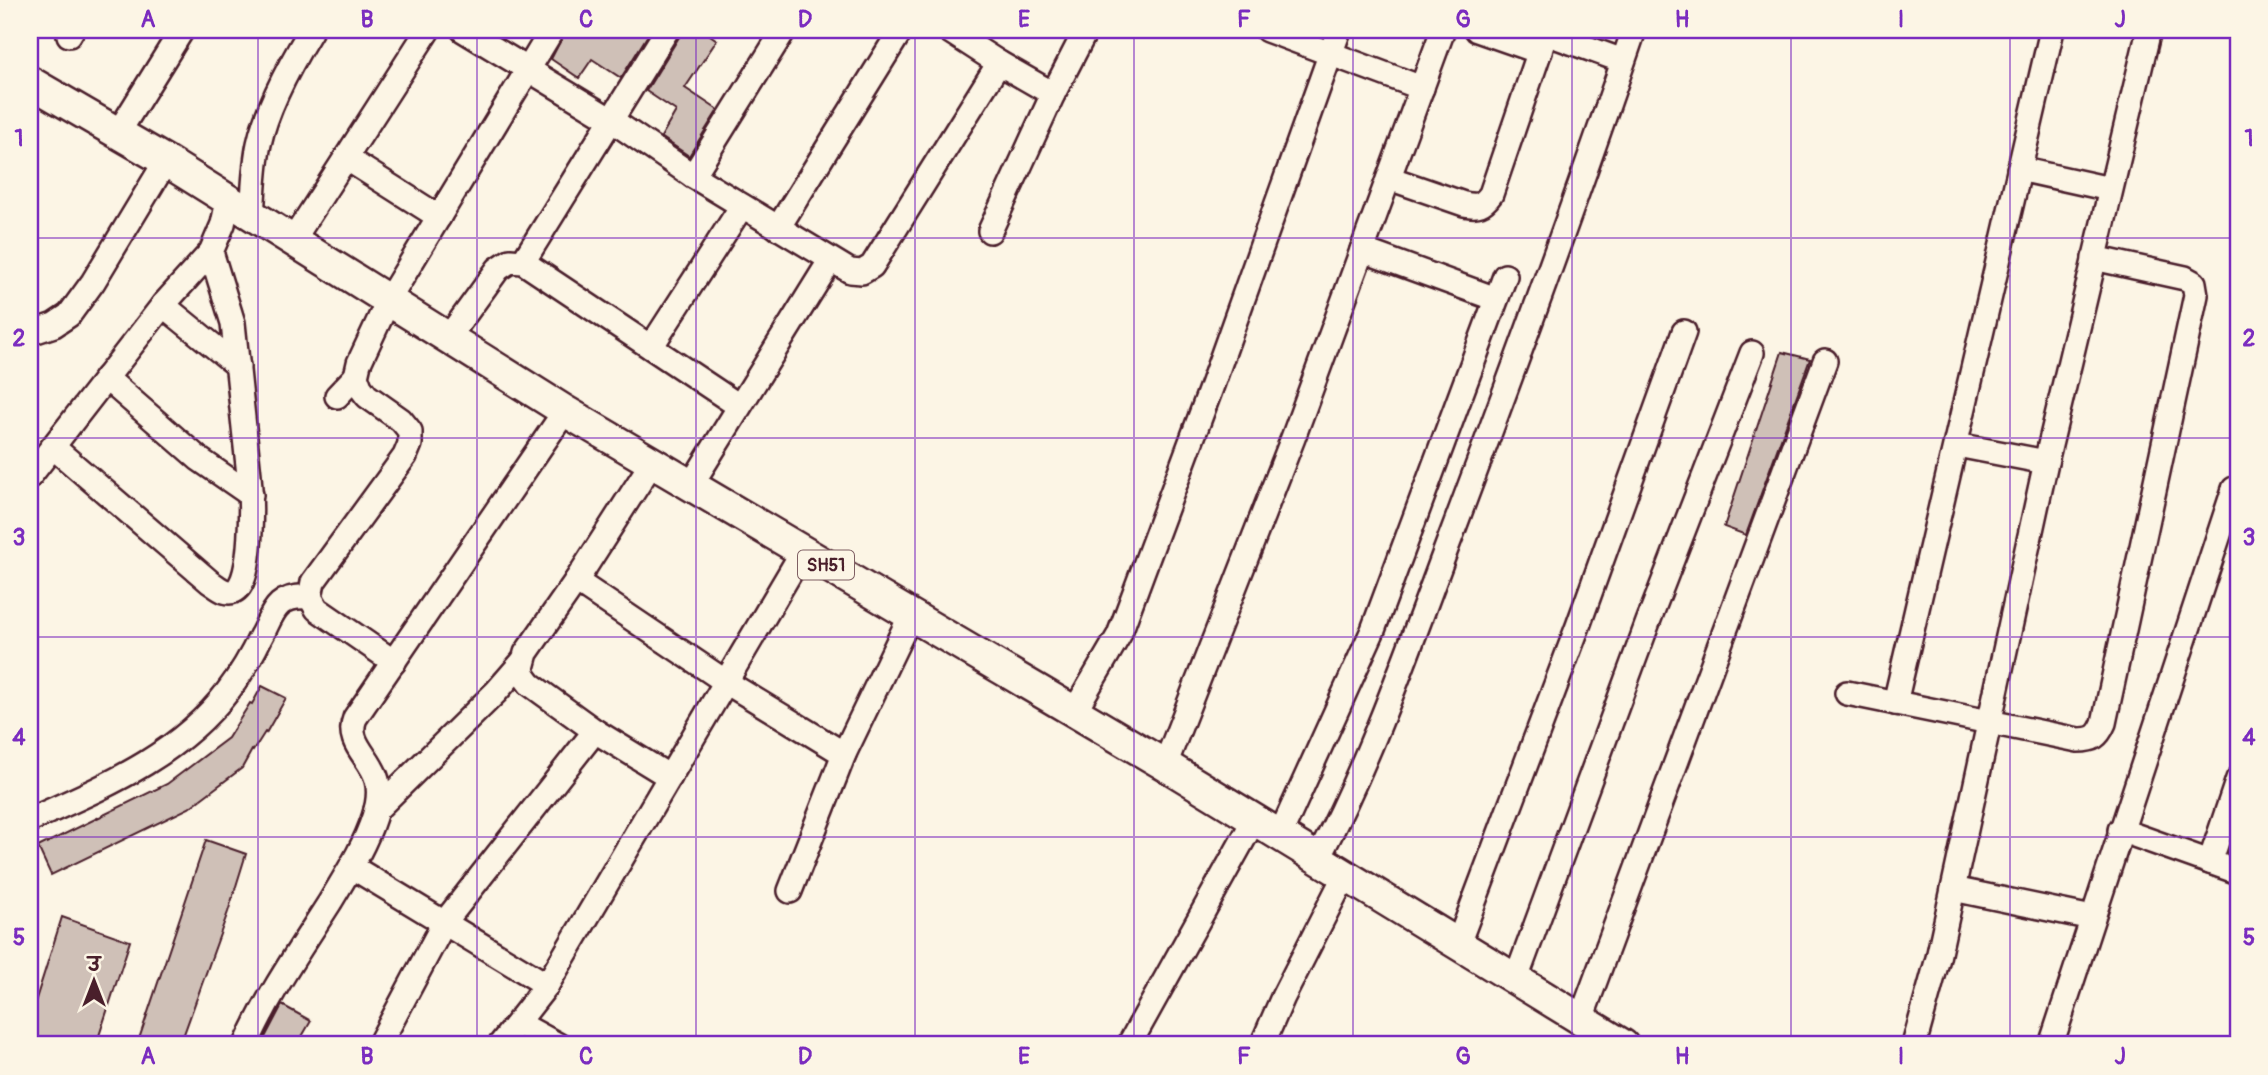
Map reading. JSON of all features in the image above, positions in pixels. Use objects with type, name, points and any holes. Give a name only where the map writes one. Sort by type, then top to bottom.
[{"type":"main road","name":"SH51","points":[[30,82],[166,161],[565,411],[1165,765],[1623,1045]]},
{"type":"street","points":[[118,133],[182,30]]},
{"type":"street","points":[[30,476],[163,305],[211,252],[219,236],[240,208],[256,165],[260,141],[288,67],[311,30]]},
{"type":"street","points":[[293,240],[428,30]]},
{"type":"street","points":[[463,30],[610,119],[693,176],[830,261],[850,271],[862,272],[872,266],[999,64]]},
{"type":"street","points":[[394,662],[317,609],[310,597],[313,582],[405,456],[410,444],[410,432],[401,420],[367,397],[359,387],[356,376],[359,363],[389,299],[552,30]]},
{"type":"street","points":[[523,262],[667,30]]},
{"type":"street","points":[[693,176],[785,30]]},
{"type":"street","points":[[778,228],[901,30]]},
{"type":"street","points":[[948,30],[978,38],[999,64],[1054,94]]},
{"type":"street","points":[[990,231],[1086,30]]},
{"type":"street","points":[[1267,30],[1422,88]]},
{"type":"street","points":[[1074,712],[1119,635],[1339,30]]},
{"type":"street","points":[[1165,765],[1293,438],[1443,30]]},
{"type":"street","points":[[1477,30],[1544,38],[1623,61]]},
{"type":"street","points":[[1318,859],[1348,799],[1418,622],[1496,416],[1634,30]]},
{"type":"street","points":[[1895,703],[2052,30]]},
{"type":"street","points":[[1914,1045],[1938,958],[2046,462],[2149,30]]},
{"type":"street","points":[[1389,178],[1464,204],[1475,206],[1485,203],[1491,194],[1544,38]]},
{"type":"street","points":[[346,158],[439,217]]},
{"type":"street","points":[[30,334],[54,325],[69,315],[93,282],[166,161]]},
{"type":"street","points":[[2019,169],[2110,189]]},
{"type":"street","points":[[651,347],[742,206]]},
{"type":"street","points":[[1362,250],[1461,286],[1493,309]]},
{"type":"street","points":[[52,447],[210,582],[224,592],[232,592],[241,587],[246,575],[251,495],[233,323],[211,252]]},
{"type":"street","points":[[1847,693],[2078,740],[2090,740],[2100,734],[2105,723],[2196,295],[2194,283],[2185,278],[2094,258]]},
{"type":"street","points":[[448,338],[498,269],[510,261],[523,262],[739,406]]},
{"type":"street","points":[[691,485],[830,261]]},
{"type":"street","points":[[1280,835],[1373,631],[1505,276]]},
{"type":"street","points":[[163,305],[238,366]]},
{"type":"street","points":[[1458,944],[1578,626],[1684,332]]},
{"type":"street","points":[[1516,979],[1648,622],[1752,353]]},
{"type":"street","points":[[1581,1020],[1825,362]]},
{"type":"street","points":[[337,397],[356,376]]},
{"type":"street","points":[[106,378],[199,459],[251,495]]},
{"type":"street","points":[[246,1045],[267,1003],[352,867],[376,810],[379,798],[377,777],[354,740],[352,725],[565,411]]},
{"type":"street","points":[[1957,445],[2046,462]]},
{"type":"street","points":[[376,810],[496,692],[523,661],[653,461]]},
{"type":"street","points":[[2051,1045],[2234,489]]},
{"type":"street","points":[[500,1045],[547,985],[803,551]]},
{"type":"street","points":[[576,581],[726,682],[844,754]]},
{"type":"street","points":[[30,820],[117,781],[153,760],[181,739],[211,712],[229,691],[277,608],[294,598],[310,597]]},
{"type":"street","points":[[790,891],[844,754],[911,615]]},
{"type":"street","points":[[523,661],[524,676],[530,684],[595,731],[670,777]]},
{"type":"street","points":[[379,1045],[444,923],[595,731]]},
{"type":"street","points":[[2210,862],[2238,779]]},
{"type":"street","points":[[1129,1045],[1254,820]]},
{"type":"street","points":[[2120,830],[2238,872]]},
{"type":"street","points":[[352,867],[547,985]]},
{"type":"street","points":[[1262,1045],[1283,997],[1345,875]]},
{"type":"street","points":[[1952,889],[2092,918]]},
{"type":"street","points":[[518,1023],[558,1045]]},
{"type":"building","points":[[566,30],[651,30],[621,78],[592,59],[579,78],[551,59]]},
{"type":"building","points":[[681,30],[703,30],[717,40],[685,88],[718,110],[689,156],[661,137],[676,111],[646,91]]},
{"type":"building","points":[[1782,352],[1810,359],[1746,535],[1724,527]]},
{"type":"building","points":[[262,686],[286,698],[242,768],[189,808],[51,875],[38,847],[167,784],[228,738]]},
{"type":"building","points":[[206,840],[246,854],[228,912],[180,1045],[137,1045]]},
{"type":"building","points":[[62,917],[130,941],[96,1045],[30,1045],[30,1018]]},
{"type":"building","points":[[282,1005],[311,1021],[297,1045],[261,1045]]}]
